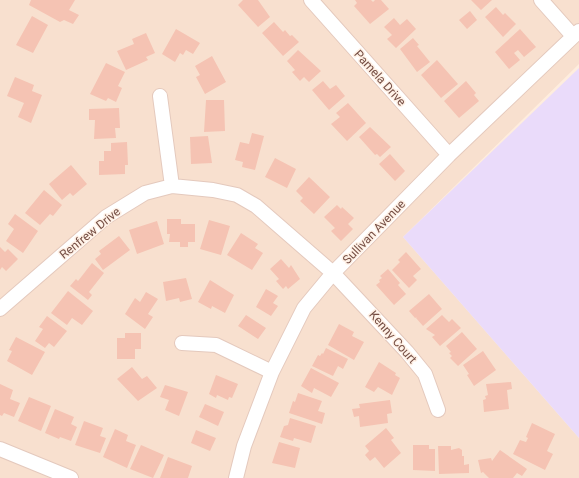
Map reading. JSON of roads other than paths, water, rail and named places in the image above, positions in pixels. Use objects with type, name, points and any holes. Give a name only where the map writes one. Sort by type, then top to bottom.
[{"type":"street","name":"Pamela Drive","points":[[311,0],[449,155]]},
{"type":"street","points":[[540,0],[576,33]]},
{"type":"street","name":"Sullivan Avenue","points":[[236,478],[244,446],[272,372],[304,308],[333,273],[449,155],[576,33]]},
{"type":"street","points":[[160,96],[172,186]]},
{"type":"street","name":"Renfrew Drive","points":[[0,309],[106,217],[145,193],[172,186],[213,190],[237,195],[256,206],[333,273]]},
{"type":"street","name":"Kenny Court","points":[[333,273],[407,352],[425,374],[438,410]]},
{"type":"street","points":[[182,343],[216,345],[272,372]]},
{"type":"street","points":[[0,449],[55,475],[71,478]]}]
